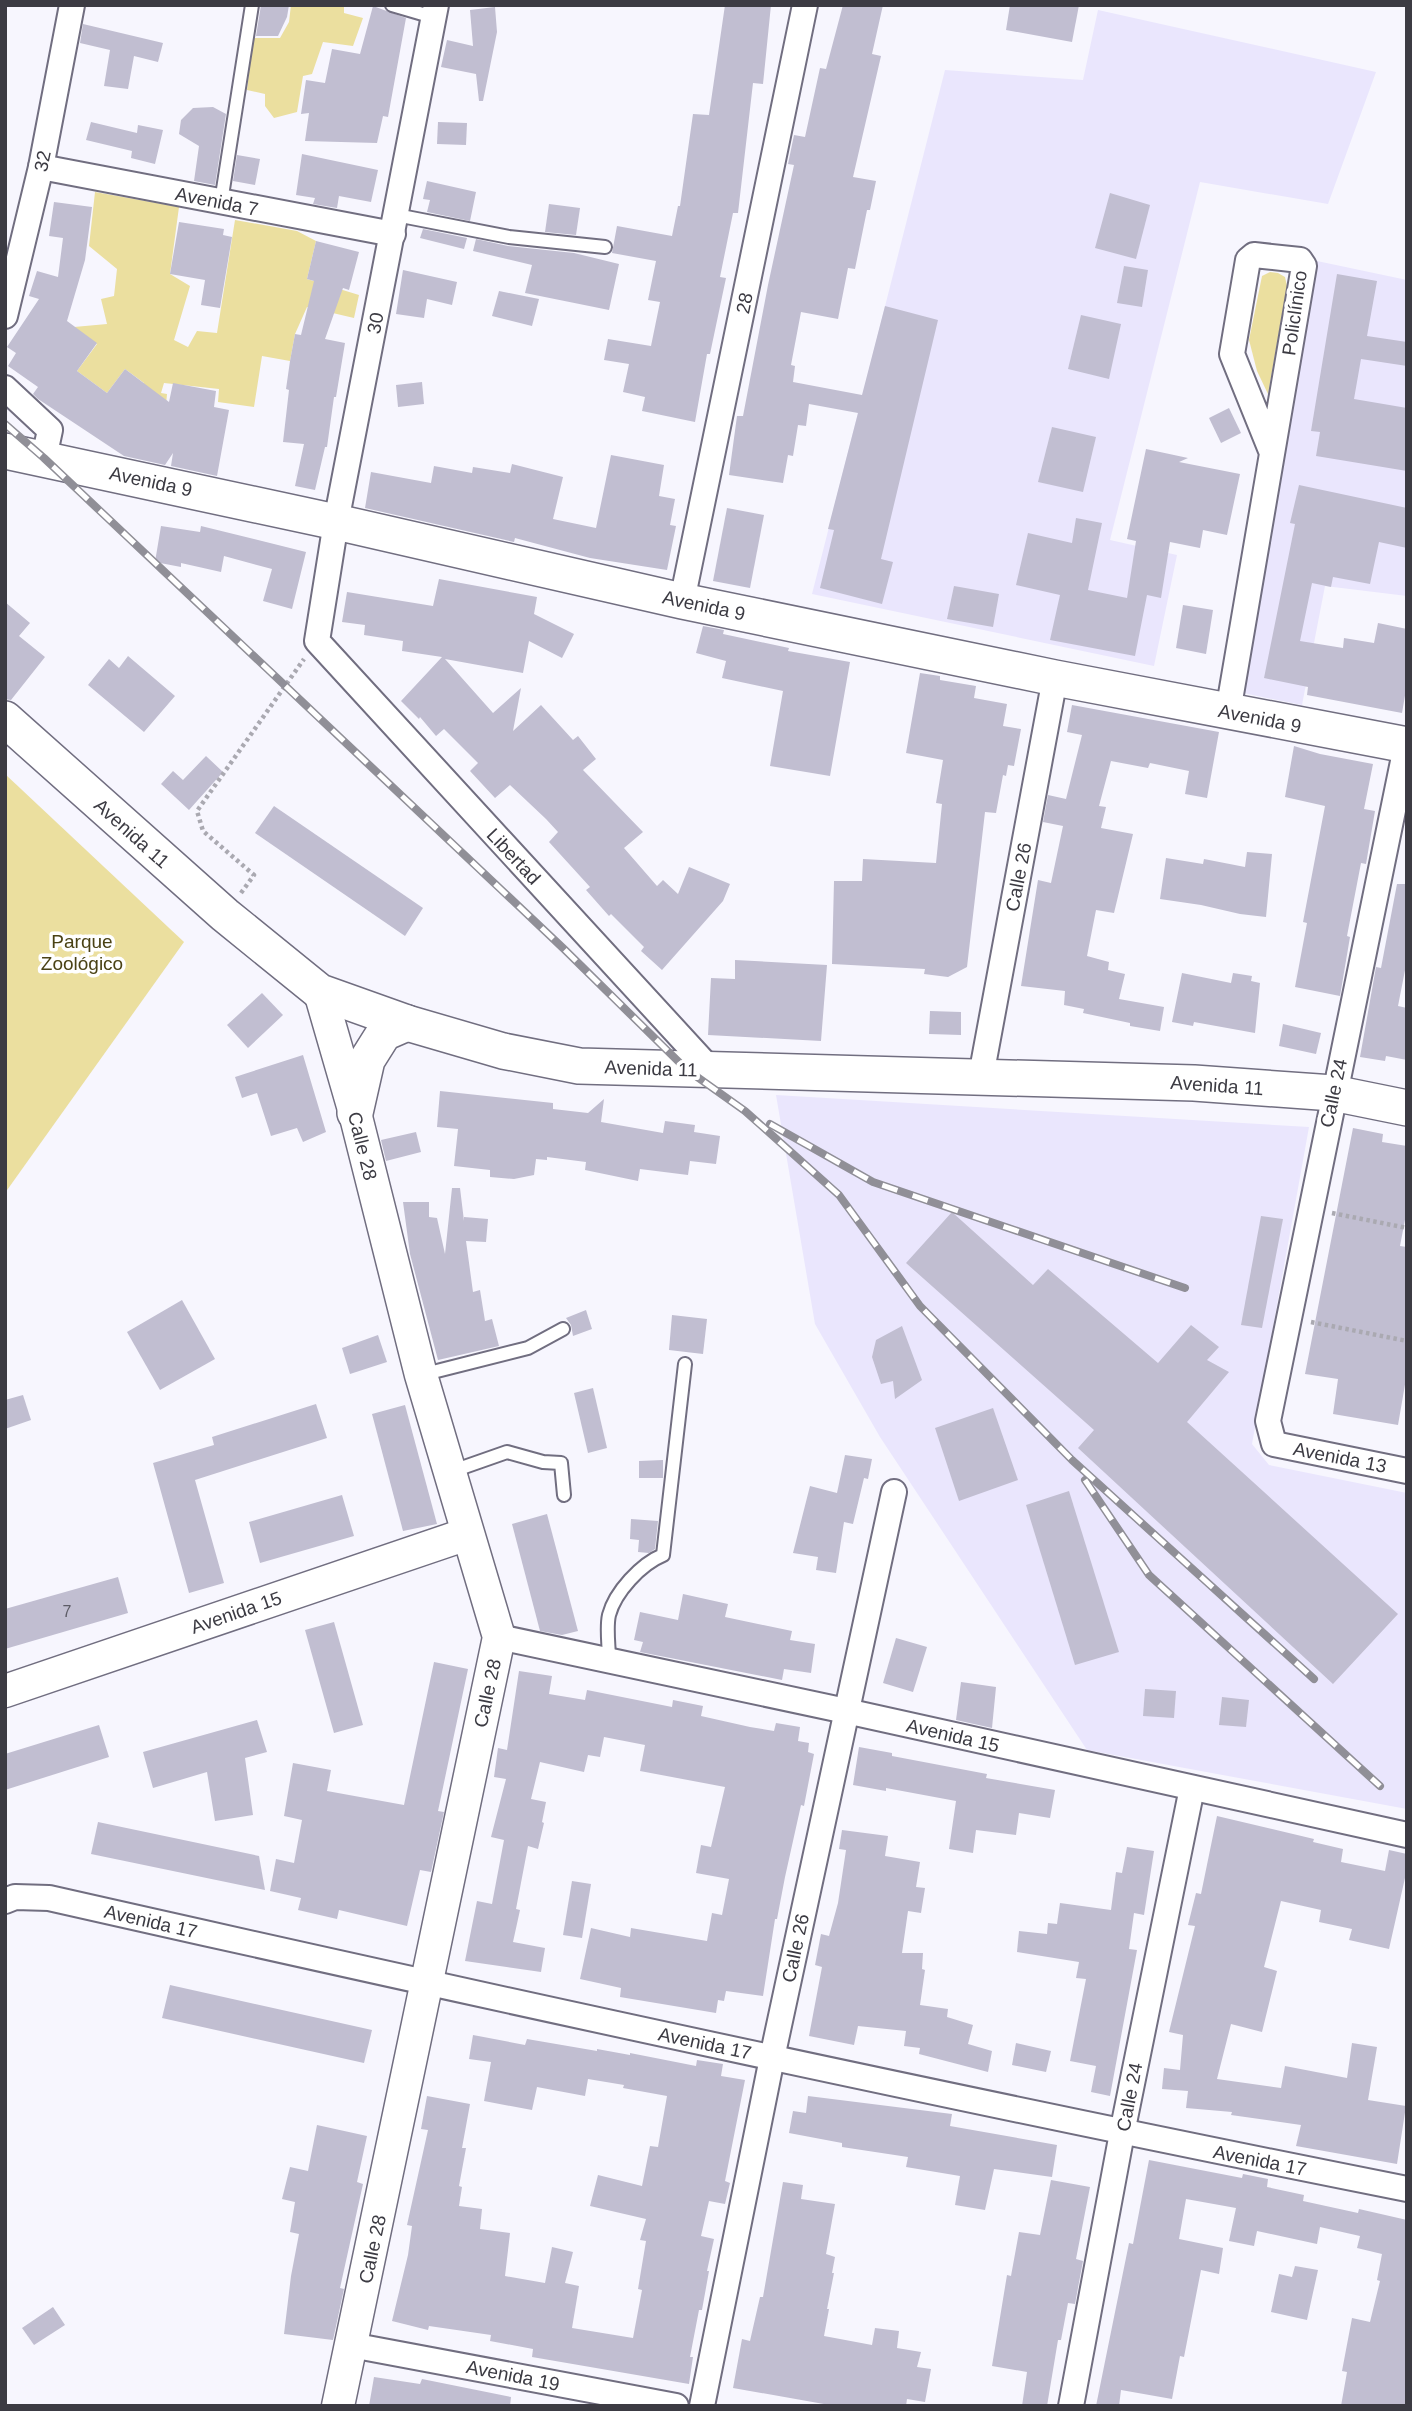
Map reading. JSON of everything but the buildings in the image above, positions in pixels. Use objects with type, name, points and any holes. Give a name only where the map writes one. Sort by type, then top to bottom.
[{"type":"main road","name":"Avenida 9","points":[[5,451],[336,522],[682,601],[1055,678],[1407,744]]},
{"type":"main road","name":"Avenida 11","points":[[5,719],[225,915],[320,992],[407,1023],[503,1051],[579,1066],[1194,1083],[1333,1093],[1407,1108]]},
{"type":"main road","points":[[355,1113],[367,1060],[384,1033],[407,1023]]},
{"type":"street","name":"32","points":[[5,316],[41,167],[72,5]]},
{"type":"street","name":"28","points":[[682,601],[805,5]]},
{"type":"street","name":"30","points":[[317,641],[336,522],[434,11]]},
{"type":"street","name":"Avenida 7","points":[[41,167],[221,202],[394,224]]},
{"type":"street","name":"Policlínico","points":[[1228,712],[1304,266],[1300,260],[1254,255],[1248,260],[1232,354],[1272,453]]},
{"type":"street","points":[[5,388],[50,430],[44,458]]},
{"type":"street","name":"Libertad","points":[[317,641],[711,1070]]},
{"type":"street","name":"Calle 26","points":[[981,1076],[1055,678]]},
{"type":"street","name":"Calle 24","points":[[1274,1444],[1268,1421],[1333,1093],[1407,744]]},
{"type":"street","name":"Calle 28","points":[[320,992],[355,1113],[421,1375],[499,1637],[338,2406]]},
{"type":"street","name":"Avenida 13","points":[[1274,1444],[1407,1471]]},
{"type":"street","name":"Calle 26","points":[[702,2406],[772,2058],[894,1492]]},
{"type":"street","name":"Avenida 15","points":[[5,1691],[467,1534]]},
{"type":"street","name":"Avenida 15","points":[[499,1637],[1407,1835]]},
{"type":"street","name":"Calle 24","points":[[1071,2406],[1122,2133],[1192,1788]]},
{"type":"street","name":"Avenida 17","points":[[5,1901],[15,1897],[49,1898],[772,2058],[1122,2133],[1407,2189]]},
{"type":"street","name":"Avenida 19","points":[[351,2345],[676,2406]]},
{"type":"lane","points":[[221,202],[252,5]]},
{"type":"lane","points":[[391,5],[434,11]]},
{"type":"lane","points":[[394,224],[605,247]]},
{"type":"lane","points":[[421,1375],[528,1348],[564,1329]]},
{"type":"lane","points":[[609,1660],[609,1615],[626,1582],[653,1559],[663,1555],[685,1364]]},
{"type":"lane","points":[[449,1472],[507,1452],[543,1462],[561,1463],[564,1495]]},
{"type":"path","points":[[225,915],[254,875],[203,831],[197,811],[317,641]]},
{"type":"path","points":[[1310,1209],[1407,1228]]},
{"type":"path","points":[[1288,1318],[1407,1341]]},
{"type":"shaded area","points":[[1098,10],[1376,72],[1328,204],[1200,182],[1110,540],[1177,555],[1154,666],[812,594],[945,70],[1083,80]]},
{"type":"shaded area","points":[[1317,261],[1407,280],[1407,596],[1325,586],[1302,705],[1243,693]]},
{"type":"shaded area","points":[[776,1095],[1309,1127],[1252,1444],[1269,1465],[1407,1493],[1407,1809],[1087,1750],[880,1437],[815,1324]]},
{"type":"green space","points":[[291,5],[344,5],[344,13],[363,18],[353,46],[323,42],[312,74],[303,76],[297,112],[274,118],[265,106],[265,94],[247,90],[253,38],[280,38],[289,22]]},
{"type":"green space","points":[[95,192],[179,207],[170,274],[190,286],[174,340],[188,347],[197,331],[217,333],[235,220],[297,231],[316,241],[307,279],[359,295],[354,318],[307,307],[295,334],[290,361],[262,356],[254,407],[218,402],[219,389],[164,383],[161,393],[167,394],[164,428],[129,403],[144,383],[125,369],[107,393],[77,371],[97,344],[74,327],[107,324],[101,299],[114,296],[117,269],[89,246]]},
{"type":"green space","points":[[1270,272],[1285,277],[1287,286],[1268,394],[1257,371],[1249,340],[1262,276]]},
{"type":"green space","name":"Parque Zoológico","points":[[5,774],[184,942],[5,1193]]},
{"type":"railway","points":[[5,424],[564,949],[686,1069],[745,1111],[839,1195],[920,1306],[1072,1460],[1314,1679]]},
{"type":"railway","points":[[770,1124],[873,1182],[1185,1288]]},
{"type":"railway","points":[[1085,1480],[1149,1575],[1380,1786]]}]
